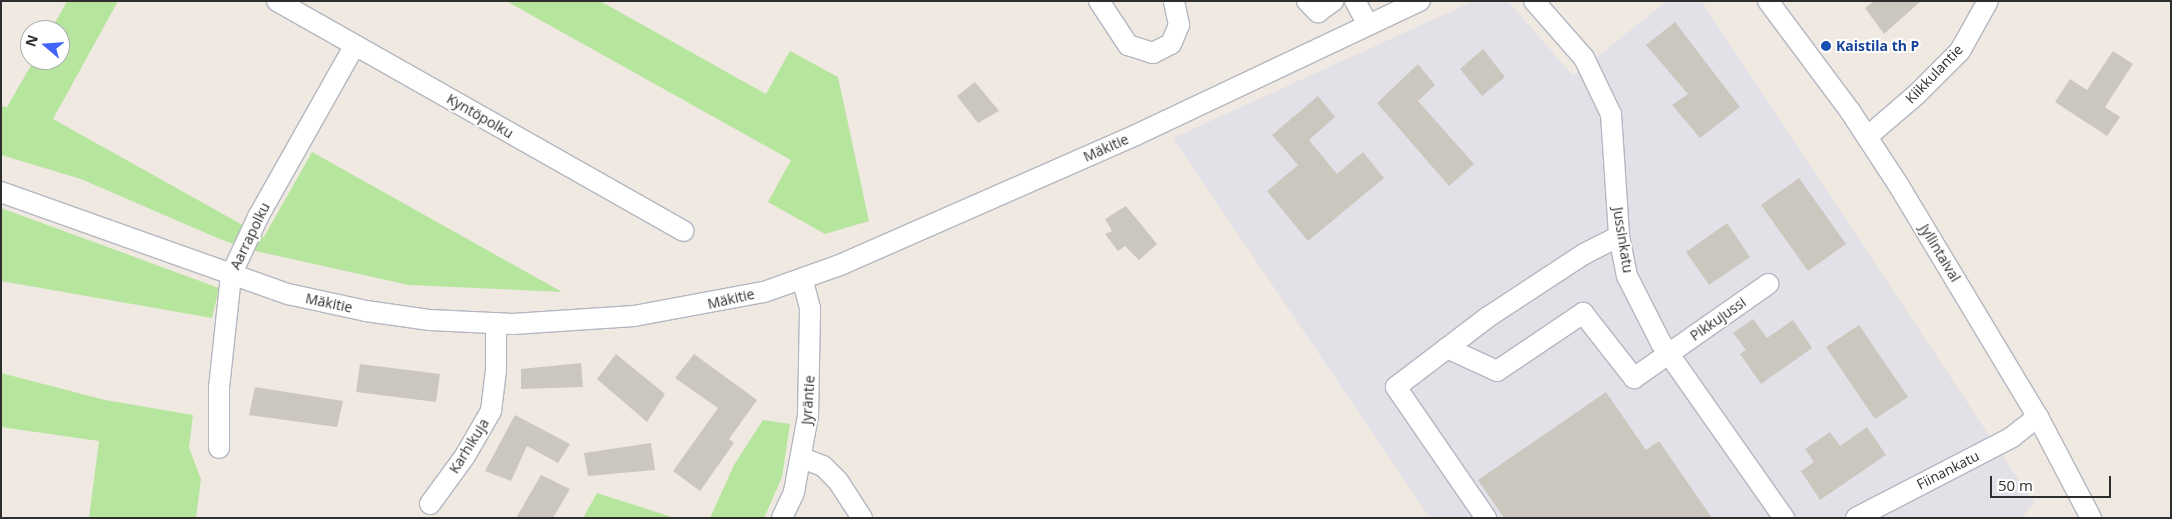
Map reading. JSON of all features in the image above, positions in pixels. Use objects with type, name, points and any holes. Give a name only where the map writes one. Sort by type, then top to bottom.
[{"type":"street","name":"Kyntöpolku","points":[[277,1],[683,231]]},
{"type":"street","points":[[1099,1],[1128,45],[1153,52],[1171,44],[1179,25],[1174,1]]},
{"type":"street","points":[[1355,1],[1368,24]]},
{"type":"street","name":"Mäkitie","points":[[1,192],[288,294],[366,311],[430,320],[496,323],[551,324],[634,316],[705,305],[802,279],[1136,135],[1335,38],[1420,1]]},
{"type":"street","name":"Jussinkatu","points":[[1534,1],[1584,58],[1610,114],[1620,236],[1627,276],[1669,354],[1784,518]]},
{"type":"street","name":"Jyllintaival","points":[[1768,1],[1867,137],[2038,417],[2090,518]]},
{"type":"street","name":"Kiikkulantie","points":[[1867,137],[1916,95],[1960,51],[1988,1]]},
{"type":"street","points":[[1319,5],[1335,38]]},
{"type":"street","name":"Aarrapolku","points":[[219,448],[219,388],[231,274],[258,218],[355,45]]},
{"type":"street","points":[[1486,518],[1396,387],[1447,348],[1584,254],[1620,236]]},
{"type":"street","name":"Jyräntie","points":[[782,518],[794,492],[802,458],[810,353],[810,308],[802,279]]},
{"type":"street","name":"Pikkujussi","points":[[1447,348],[1497,371],[1582,313],[1634,378],[1768,284]]},
{"type":"street","name":"Karhikuja","points":[[430,504],[465,456],[491,411],[496,370],[496,323]]},
{"type":"street","name":"Fiinankatu","points":[[1856,518],[2012,437],[2038,417]]},
{"type":"street","points":[[802,458],[823,466],[838,481],[862,518]]},
{"type":"shaded area","points":[[1474,1],[1508,1],[1573,76],[1667,1],[1701,1],[2034,503],[2022,518],[1430,518],[1173,138]]},
{"type":"green space","points":[[67,1],[118,1],[53,119],[264,237],[312,152],[562,292],[409,285],[256,251],[222,240],[81,179],[1,155],[1,106],[7,107],[28,70],[70,70],[70,20],[57,20]]},
{"type":"green space","points":[[506,1],[600,1],[766,94],[790,51],[838,77],[869,221],[825,234],[768,202],[791,160]]},
{"type":"green space","points":[[1,208],[219,288],[212,318],[1,281]]},
{"type":"green space","points":[[1,373],[105,400],[193,415],[189,448],[201,479],[196,518],[89,518],[99,441],[1,427]]},
{"type":"green space","points":[[763,420],[790,424],[782,477],[764,518],[710,518],[734,465]]},
{"type":"green space","points":[[597,493],[675,518],[583,518]]},
{"type":"building","points":[[1874,1],[1921,1],[1884,34],[1865,8]]},
{"type":"building","points":[[1675,22],[1740,107],[1700,138],[1672,105],[1688,94],[1646,45]]},
{"type":"building","points":[[1483,49],[1505,77],[1482,96],[1460,69]]},
{"type":"building","points":[[2113,51],[2133,64],[2105,107],[2120,117],[2107,136],[2055,102],[2070,79],[2087,90]]},
{"type":"building","points":[[1418,64],[1435,85],[1418,101],[1474,164],[1449,186],[1377,103]]},
{"type":"building","points":[[975,82],[999,111],[978,123],[957,96]]},
{"type":"building","points":[[1318,96],[1335,117],[1309,140],[1337,174],[1363,152],[1384,178],[1308,241],[1267,191],[1298,165],[1272,135]]},
{"type":"building","points":[[1799,178],[1846,244],[1808,271],[1761,205]]},
{"type":"building","points":[[1126,206],[1157,244],[1139,260],[1125,246],[1118,251],[1105,234],[1112,231],[1105,219]]},
{"type":"building","points":[[1727,223],[1750,257],[1709,285],[1686,252]]},
{"type":"building","points":[[1753,319],[1767,338],[1793,320],[1812,348],[1761,384],[1740,354],[1746,350],[1733,333]]},
{"type":"building","points":[[1859,325],[1908,397],[1875,419],[1826,347]]},
{"type":"building","points":[[616,354],[665,394],[647,422],[597,379]]},
{"type":"building","points":[[694,354],[757,400],[729,439],[734,443],[700,491],[673,471],[718,408],[675,378]]},
{"type":"building","points":[[581,363],[583,387],[521,389],[521,369]]},
{"type":"building","points":[[360,364],[440,374],[436,402],[356,392]]},
{"type":"building","points":[[255,387],[343,401],[337,427],[249,415]]},
{"type":"building","points":[[1606,392],[1646,450],[1659,441],[1712,518],[1504,518],[1478,480]]},
{"type":"building","points":[[515,415],[570,444],[558,463],[527,446],[511,481],[485,471]]},
{"type":"building","points":[[1867,427],[1886,455],[1820,500],[1801,471],[1814,462],[1805,449],[1830,432],[1840,446]]},
{"type":"building","points":[[651,443],[655,470],[588,476],[584,453]]},
{"type":"building","points":[[541,475],[570,489],[553,518],[516,518]]},
{"type":"place","name":"Kaistila th P","points":[[1826,46]]}]
